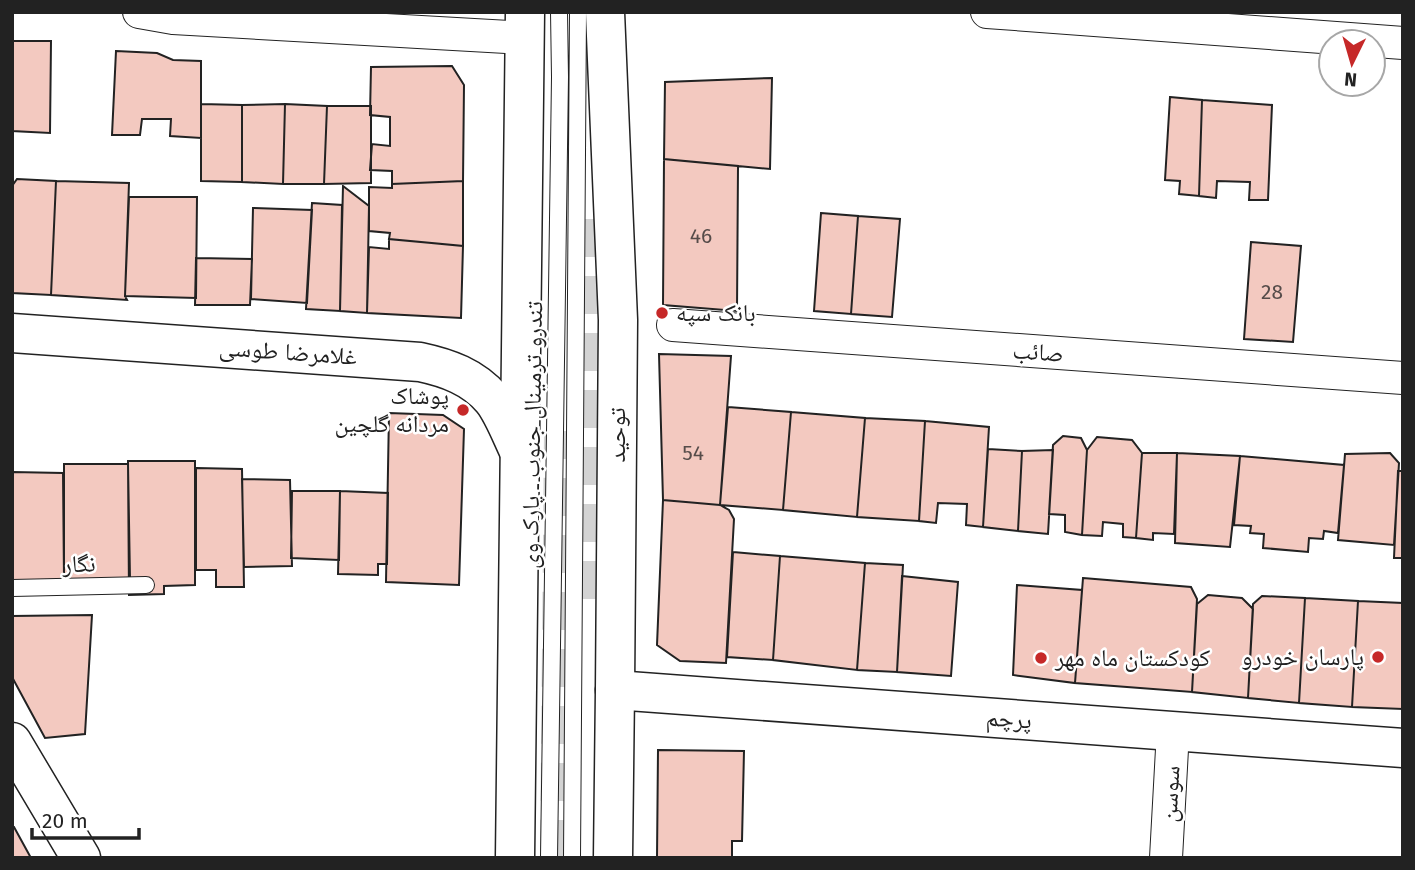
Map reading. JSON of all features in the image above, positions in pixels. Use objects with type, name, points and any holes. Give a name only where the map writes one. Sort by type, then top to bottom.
[{"type":"main road","name":"توحید","points":[[605,12],[618,320],[613,858]]},
{"type":"main road","points":[[515,858],[525,25]]},
{"type":"main road","name":"غلامرضا طوسی","points":[[12,333],[407,360],[438,365],[477,384],[494,401],[520,453]]},
{"type":"main road","name":"پرچم","points":[[615,690],[1403,748]]},
{"type":"main road","points":[[12,742],[81,858]]},
{"type":"street","points":[[139,12],[173,18],[525,25]]},
{"type":"street","points":[[987,12],[1403,43]]},
{"type":"street","name":"صائب","points":[[673,325],[1403,378]]},
{"type":"street","name":"سوسن","points":[[1167,858],[1173,731]]},
{"type":"lane","name":"تندرو ترمینال جنوب ـ پارک وی","points":[[548,858],[559,12]]},
{"type":"lane","points":[[572,858],[579,12]]},
{"type":"lane","name":"نگار","points":[[12,588],[146,585]]},
{"type":"building","points":[[12,41],[51,41],[50,133],[12,131]]},
{"type":"building","points":[[116,51],[157,53],[173,60],[201,61],[201,138],[170,136],[171,119],[142,119],[140,135],[112,135]]},
{"type":"building","points":[[452,66],[464,85],[463,181],[392,184],[392,171],[370,170],[372,144],[390,146],[390,117],[370,115],[371,67]]},
{"type":"building","points":[[772,78],[770,169],[664,159],[665,82]]},
{"type":"building","points":[[1170,97],[1202,100],[1199,196],[1179,194],[1180,181],[1165,180]]},
{"type":"building","points":[[1202,100],[1272,105],[1268,200],[1249,200],[1250,182],[1217,181],[1216,198],[1199,196]]},
{"type":"building","points":[[201,104],[242,105],[242,182],[201,181]]},
{"type":"building","points":[[285,104],[283,184],[242,182],[242,105]]},
{"type":"building","points":[[285,104],[327,106],[324,184],[283,184]]},
{"type":"building","points":[[327,106],[371,106],[371,183],[324,184]]},
{"type":"building","points":[[664,159],[738,166],[737,311],[663,305]]},
{"type":"building","points":[[17,179],[56,181],[51,295],[12,293],[12,186]]},
{"type":"building","points":[[56,181],[129,183],[127,300],[51,295]]},
{"type":"building","points":[[463,181],[463,246],[389,239],[390,233],[369,231],[369,187],[392,188],[392,184]]},
{"type":"building","points":[[343,186],[369,206],[367,313],[340,311]]},
{"type":"building","points":[[129,197],[197,197],[196,298],[125,296]]},
{"type":"building","points":[[312,203],[342,205],[340,311],[306,309]]},
{"type":"building","points":[[253,208],[312,210],[307,303],[251,299]]},
{"type":"building","points":[[821,213],[858,216],[851,314],[814,311]]},
{"type":"building","points":[[858,216],[900,219],[892,317],[851,314]]},
{"type":"building","points":[[389,239],[463,246],[461,318],[367,313],[369,247],[389,249]]},
{"type":"building","points":[[1251,242],[1301,246],[1293,342],[1244,339]]},
{"type":"building","points":[[196,258],[252,259],[250,305],[195,305]]},
{"type":"building","points":[[659,354],[731,356],[720,505],[663,500]]},
{"type":"building","points":[[728,407],[791,412],[783,510],[720,505]]},
{"type":"building","points":[[791,412],[865,418],[857,517],[783,510]]},
{"type":"building","points":[[389,413],[443,415],[464,429],[459,585],[386,582]]},
{"type":"building","points":[[865,418],[925,421],[919,521],[857,517]]},
{"type":"building","points":[[925,421],[989,427],[983,527],[966,525],[967,504],[938,503],[936,523],[919,521]]},
{"type":"building","points":[[1063,436],[1081,438],[1087,450],[1082,535],[1065,532],[1065,515],[1049,514],[1053,445]]},
{"type":"building","points":[[1097,437],[1132,440],[1142,453],[1136,538],[1123,537],[1123,524],[1103,522],[1102,536],[1082,535],[1087,450]]},
{"type":"building","points":[[988,449],[1022,451],[1018,531],[983,527]]},
{"type":"building","points":[[1053,450],[1048,534],[1018,531],[1022,451]]},
{"type":"building","points":[[1142,453],[1177,453],[1174,534],[1153,533],[1153,540],[1136,538]]},
{"type":"building","points":[[1177,453],[1240,456],[1230,547],[1175,543]]},
{"type":"building","points":[[1390,453],[1399,463],[1394,545],[1338,540],[1345,454]]},
{"type":"building","points":[[1240,456],[1344,465],[1338,533],[1324,531],[1323,539],[1309,538],[1308,552],[1263,548],[1264,534],[1250,533],[1251,526],[1234,525]]},
{"type":"building","points":[[128,461],[195,461],[195,585],[164,586],[164,594],[129,595]]},
{"type":"building","points":[[64,464],[128,464],[130,579],[64,579]]},
{"type":"building","points":[[196,468],[242,469],[244,587],[216,587],[216,570],[196,570]]},
{"type":"building","points":[[1398,471],[1403,471],[1403,558],[1394,558]]},
{"type":"building","points":[[12,472],[63,473],[64,579],[12,585]]},
{"type":"building","points":[[242,479],[290,480],[292,566],[244,567]]},
{"type":"building","points":[[292,491],[340,491],[339,560],[291,558]]},
{"type":"building","points":[[340,491],[388,493],[387,564],[378,564],[378,575],[338,574]]},
{"type":"building","points":[[663,500],[720,505],[729,510],[734,519],[726,663],[680,661],[657,645]]},
{"type":"building","points":[[733,552],[780,556],[773,660],[727,657]]},
{"type":"building","points":[[780,556],[865,563],[857,670],[773,660]]},
{"type":"building","points":[[865,563],[903,565],[897,672],[857,670]]},
{"type":"building","points":[[902,576],[958,582],[951,676],[897,672]]},
{"type":"building","points":[[1083,578],[1191,587],[1197,599],[1192,692],[1075,683]]},
{"type":"building","points":[[1017,585],[1082,590],[1075,683],[1013,675]]},
{"type":"building","points":[[1208,595],[1242,598],[1253,609],[1248,698],[1192,692],[1197,604]]},
{"type":"building","points":[[1262,596],[1305,598],[1299,703],[1248,698],[1253,604]]},
{"type":"building","points":[[1305,598],[1358,601],[1352,707],[1299,703]]},
{"type":"building","points":[[1358,601],[1403,603],[1403,709],[1352,707]]},
{"type":"building","points":[[92,615],[85,734],[45,738],[12,677],[12,616]]},
{"type":"building","points":[[658,750],[744,751],[742,841],[732,841],[732,858],[657,858]]},
{"type":"building","points":[[14,827],[31,858],[12,858]]},
{"type":"tunnel","points":[[597,219],[597,607]]},
{"type":"tunnel","points":[[559,858],[563,431]]},
{"type":"place","name":"بانک سپه","points":[[662,313]]},
{"type":"place","name":"پوشاک مردانه گلچین","points":[[463,410]]},
{"type":"place","name":"پارسان خودرو","points":[[1378,657]]},
{"type":"place","name":"کودکستان ماه مهر","points":[[1041,658]]}]
